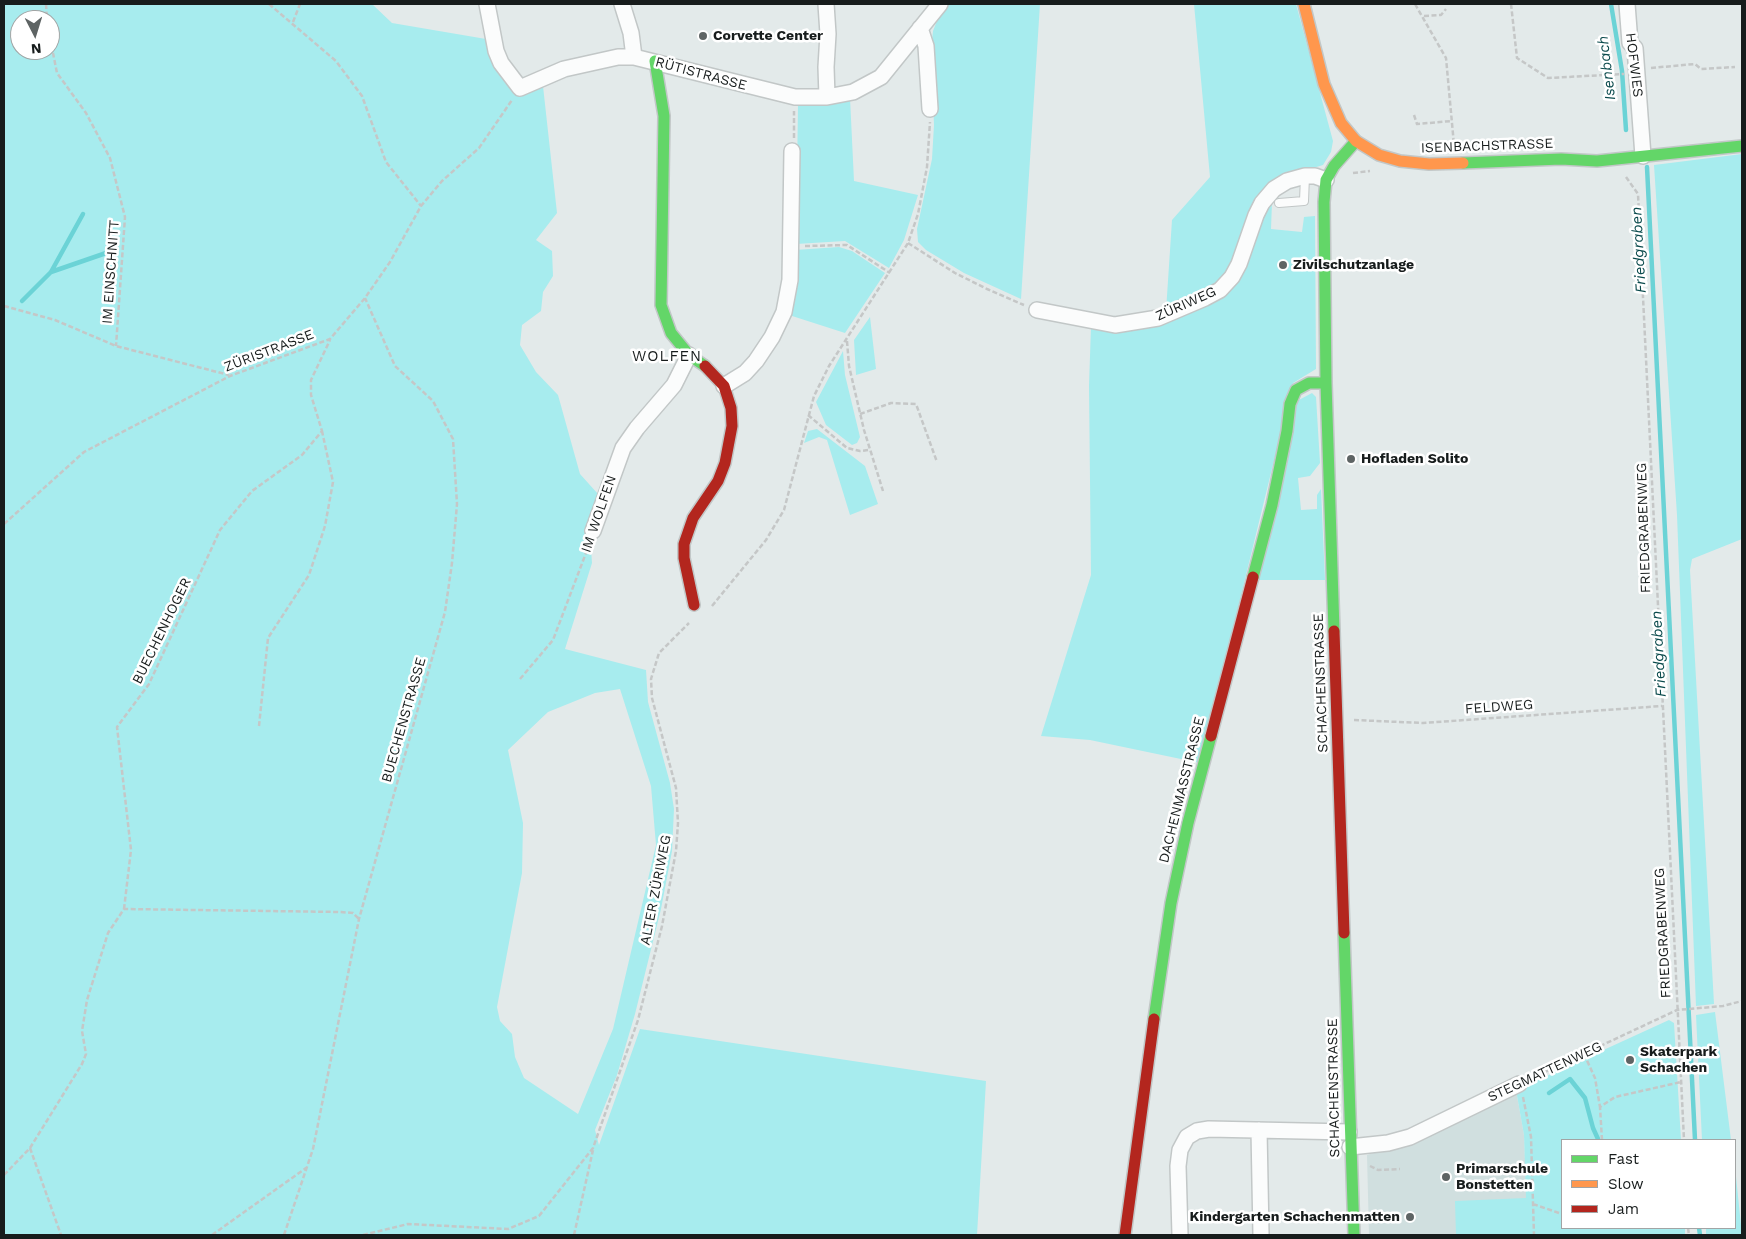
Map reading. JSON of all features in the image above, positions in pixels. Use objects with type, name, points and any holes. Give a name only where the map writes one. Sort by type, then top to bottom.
[{"type":"street","points":[[487,4],[496,51],[501,63],[520,88]]},
{"type":"street","points":[[622,4],[631,33],[634,57]]},
{"type":"street","points":[[826,4],[828,96]]},
{"type":"street","name":"RÜTISTRASSE","points":[[520,88],[564,69],[618,57],[634,57],[795,97],[828,96],[853,92],[880,77],[940,4]]},
{"type":"street","name":"ISENBACHSTRASSE","points":[[1304,4],[1329,98],[1341,123],[1356,141],[1379,155],[1400,162],[1429,164],[1561,159],[1597,161],[1742,146]]},
{"type":"street","name":"HOFWIES","points":[[1627,4],[1630,44],[1634,48],[1643,156]]},
{"type":"street","points":[[920,28],[926,46],[930,109]]},
{"type":"street","points":[[656,61],[664,116],[661,305],[671,333],[689,355],[710,370],[724,386],[731,408],[732,426],[725,463],[718,480],[693,518],[684,544],[686,574],[694,606]]},
{"type":"street","name":"SCHACHENSTRASSE","points":[[1354,1235],[1326,383],[1324,202],[1326,180],[1334,166],[1356,141]]},
{"type":"street","points":[[724,386],[744,373],[772,338],[784,312],[790,280],[792,151]]},
{"type":"street","points":[[1305,176],[1314,176],[1326,180]]},
{"type":"street","name":"ZÜRIWEG","points":[[1037,310],[1115,325],[1158,318],[1205,298],[1220,290],[1232,277],[1239,264],[1262,203],[1274,189],[1287,181],[1305,176]]},
{"type":"street","name":"IM WOLFEN","points":[[593,531],[623,448],[637,428],[674,385],[689,355]]},
{"type":"street","name":"DACHENMASSTRASSE","points":[[1126,1235],[1138,1128],[1170,903],[1188,823],[1272,505],[1287,431],[1290,404],[1296,390],[1309,383],[1326,383]]},
{"type":"street","name":"STEGMATTENWEG","points":[[1180,1235],[1178,1166],[1180,1150],[1186,1138],[1197,1131],[1209,1129],[1259,1130],[1388,1144],[1410,1137],[1519,1084]]},
{"type":"street","points":[[1259,1130],[1261,1235]]},
{"type":"lane","points":[[1279,203],[1304,201],[1305,176]]},
{"type":"path","points":[[269,4],[336,61],[362,96],[386,162],[421,206]]},
{"type":"path","points":[[292,22],[300,4]]},
{"type":"path","points":[[1415,4],[1424,16],[1446,58],[1454,146]]},
{"type":"path","points":[[1511,4],[1517,58],[1548,78],[1618,75]]},
{"type":"path","points":[[1424,16],[1442,14],[1446,10]]},
{"type":"path","name":"IM EINSCHNITT","points":[[54,60],[57,73],[86,113],[110,158],[125,217],[116,346]]},
{"type":"path","points":[[1642,68],[1695,64],[1701,69],[1736,68]]},
{"type":"path","name":"ZÜRISTRASSE","points":[[4,524],[84,452],[230,376],[330,338],[365,298],[390,262],[421,206],[442,181],[479,148],[520,88]]},
{"type":"path","points":[[792,151],[794,145],[795,97]]},
{"type":"path","points":[[708,608],[742,571],[766,540],[784,510],[814,396],[828,366],[847,340],[908,244],[918,214],[927,167],[930,109]]},
{"type":"path","points":[[1414,116],[1417,124],[1452,121]]},
{"type":"path","name":"FRIEDGRABENWEG","points":[[1624,159],[1625,176],[1638,194],[1684,1139]]},
{"type":"path","points":[[908,244],[987,290],[1037,310]]},
{"type":"path","points":[[791,247],[847,245],[890,273]]},
{"type":"path","name":"BUECHENSTRASSE","points":[[284,1235],[307,1167],[321,1116],[324,1092],[359,918],[445,612],[452,564],[457,504],[453,439],[433,401],[395,366],[365,298]]},
{"type":"path","points":[[4,306],[55,320],[116,346],[230,376]]},
{"type":"path","points":[[259,726],[268,638],[309,576],[325,526],[334,482],[312,395],[311,380],[330,338]]},
{"type":"path","points":[[847,340],[849,366],[860,414],[882,491]]},
{"type":"path","points":[[860,414],[891,403],[916,404],[937,462]]},
{"type":"path","points":[[808,415],[847,448],[860,451],[870,450]]},
{"type":"path","name":"BUECHENHOGER","points":[[4,1175],[30,1148],[82,1064],[86,1054],[82,1031],[87,1000],[108,933],[124,909],[131,850],[117,727],[150,684],[220,530],[252,491],[302,456],[322,431]]},
{"type":"path","name":"IM WOLFEN","points":[[520,679],[553,640],[574,590],[593,531]]},
{"type":"path","name":"ALTER ZÜRIWEG","points":[[364,1235],[408,1224],[508,1229],[539,1216],[593,1148],[638,1020],[662,926],[676,851],[678,822],[676,788],[652,698],[651,679],[659,653],[690,622]]},
{"type":"path","name":"FELDWEG","points":[[1338,721],[1423,722],[1662,706]]},
{"type":"path","points":[[124,909],[341,912],[353,913],[359,918]]},
{"type":"path","name":"STEGMATTENWEG","points":[[1519,1084],[1677,1010],[1695,1010],[1742,1001]]},
{"type":"path","points":[[1584,1054],[1595,1078],[1600,1107],[1602,1139]]},
{"type":"path","points":[[1600,1107],[1615,1097],[1681,1082]]},
{"type":"path","points":[[1519,1084],[1531,1137],[1534,1235]]},
{"type":"path","points":[[30,1148],[62,1235]]},
{"type":"path","points":[[574,1235],[593,1148]]},
{"type":"path","points":[[1364,1164],[1378,1170],[1400,1169]]},
{"type":"path","points":[[212,1235],[307,1167]]},
{"type":"path","points":[[1533,1204],[1561,1214]]},
{"type":"shaded area","points":[[4,4],[372,4],[392,23],[486,39],[524,91],[543,86],[557,213],[536,240],[552,251],[553,276],[543,292],[541,311],[522,325],[520,345],[536,372],[558,395],[580,474],[598,494],[589,520],[592,563],[565,649],[646,670],[648,702],[670,783],[674,809],[672,851],[661,909],[635,1014],[617,1075],[595,1130],[599,1145],[640,1029],[986,1081],[977,1235],[4,1235]],"holes":[[[620,689],[651,786],[656,845],[613,1029],[578,1114],[524,1078],[515,1057],[512,1034],[500,1021],[497,1007],[522,873],[523,823],[508,750],[548,712],[595,693]]]},
{"type":"shaded area","points":[[946,4],[1040,4],[1021,299],[964,273],[926,250],[918,242],[917,229],[932,159],[934,125],[931,50],[933,31],[940,13]]},
{"type":"shaded area","points":[[1194,4],[1296,4],[1333,141],[1331,152],[1323,165],[1290,175],[1275,183],[1221,283],[1166,311],[1172,220],[1210,177]]},
{"type":"shaded area","points":[[850,98],[854,181],[918,195],[904,240],[889,268],[845,241],[796,244],[798,104]]},
{"type":"shaded area","points":[[1742,154],[1742,539],[1692,559],[1690,570],[1714,1004],[1696,1006],[1677,515],[1654,165]]},
{"type":"shaded area","points":[[1272,202],[1271,229],[1302,232],[1304,217],[1315,216],[1316,369],[1293,383],[1200,763],[1090,740],[1041,736],[1091,575],[1089,386],[1091,326],[1113,329],[1226,290],[1262,212]]},
{"type":"shaded area","points":[[839,247],[852,251],[885,273],[845,333],[789,315],[795,250]]},
{"type":"shaded area","points":[[870,317],[876,369],[856,375],[854,340]]},
{"type":"shaded area","points":[[843,351],[845,375],[860,437],[857,443],[852,445],[826,425],[816,402]]},
{"type":"shaded area","points":[[1312,393],[1316,397],[1320,463],[1310,476],[1298,478],[1301,510],[1317,509],[1317,495],[1321,489],[1325,580],[1257,580],[1297,401]]},
{"type":"shaded area","points":[[817,429],[865,466],[878,504],[850,515],[827,440],[819,437],[804,443],[808,431]]},
{"type":"shaded area","points":[[1715,1012],[1731,1139],[1702,1139],[1696,1015]]},
{"type":"shaded area","points":[[1669,1020],[1674,1023],[1681,1139],[1561,1139],[1561,1229],[1685,1229],[1685,1235],[1456,1235],[1455,1201],[1526,1198],[1524,1135],[1516,1090]]},
{"type":"shaded area","name":"Primarschule Bonstetten","points":[[1516,1090],[1524,1135],[1528,1235],[1369,1235],[1367,1155],[1396,1145]]},
{"type":"shaded area","points":[[1736,1177],[1742,1235],[1706,1235],[1706,1229],[1736,1229]]},
{"type":"waterway","name":"Isenbach","points":[[1611,4],[1622,71],[1626,130]]},
{"type":"waterway","name":"Friedgraben","points":[[1647,167],[1695,1139]]},
{"type":"waterway","points":[[22,301],[51,272],[83,214]]},
{"type":"waterway","points":[[51,272],[109,252]]},
{"type":"waterway","points":[[1549,1093],[1570,1079],[1585,1098],[1598,1139]]},
{"type":"waterway","name":"Friedgraben","points":[[1699,1229],[1700,1235]]},
{"type":"traffic: fast","points":[[655,61],[664,116],[661,305],[671,333],[689,355],[705,366]]},
{"type":"traffic: fast","points":[[1334,631],[1326,383],[1324,202],[1326,180],[1334,166],[1356,141]]},
{"type":"traffic: fast","points":[[1463,163],[1561,159],[1597,161],[1742,146]]},
{"type":"traffic: fast","points":[[1253,577],[1272,505],[1287,431],[1290,404],[1296,390],[1309,383],[1326,383]]},
{"type":"traffic: fast","points":[[1154,1019],[1171,903],[1188,823],[1211,736]]},
{"type":"traffic: fast","points":[[1344,933],[1354,1235]]},
{"type":"traffic: slow","points":[[1304,4],[1324,84],[1341,123],[1356,141],[1379,155],[1400,161],[1429,164],[1463,163]]},
{"type":"traffic: jam","points":[[694,605],[684,558],[684,544],[693,518],[718,481],[725,463],[732,426],[731,408],[724,386],[705,366]]},
{"type":"traffic: jam","points":[[1211,736],[1253,577]]},
{"type":"traffic: jam","points":[[1334,631],[1344,933]]},
{"type":"traffic: jam","points":[[1125,1235],[1154,1019]]},
{"type":"place","name":"Corvette Center","points":[[703,36]]},
{"type":"place","name":"Zivilschutzanlage","points":[[1283,265]]},
{"type":"place","name":"Hofladen Solito","points":[[1351,459]]},
{"type":"place","name":"Skaterpark Schachen","points":[[1630,1060]]},
{"type":"place","name":"Primarschule Bonstetten","points":[[1446,1177]]},
{"type":"place","name":"Kindergarten Schachenmatten","points":[[1410,1217]]},
{"type":"district","name":"WOLFEN","points":[[667,357]]}]
